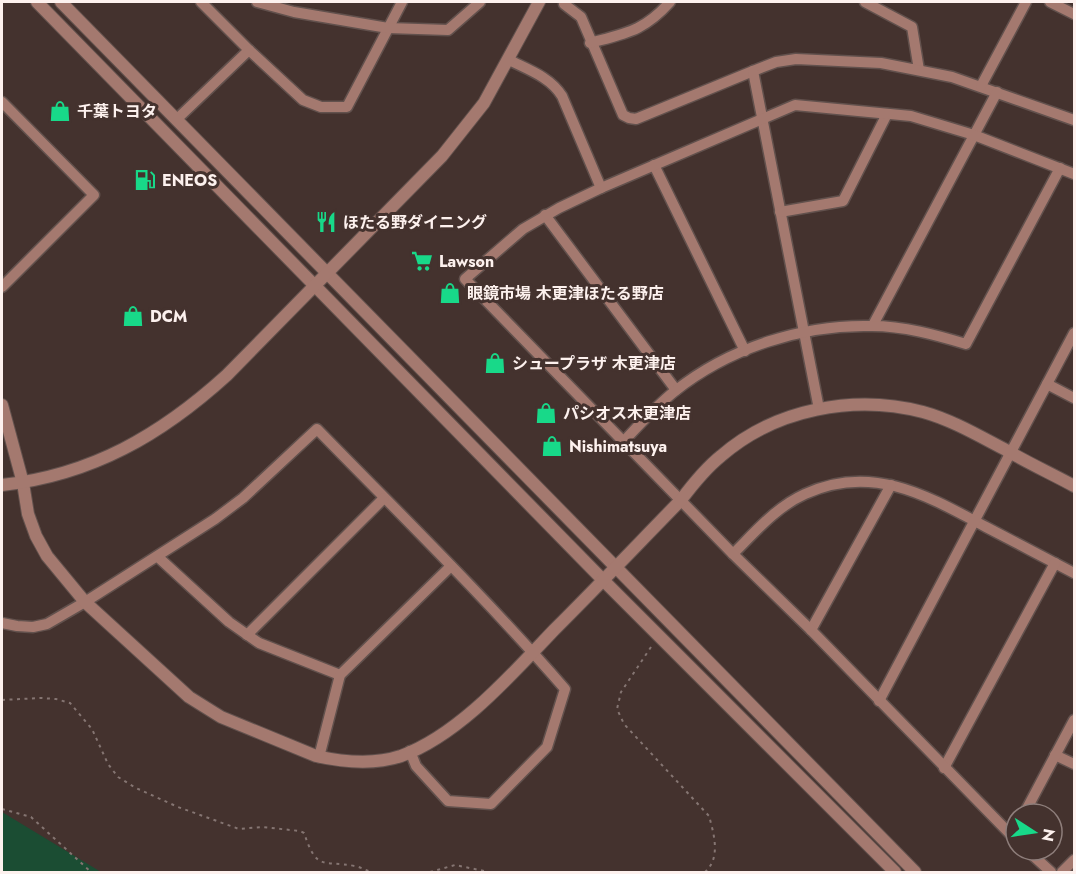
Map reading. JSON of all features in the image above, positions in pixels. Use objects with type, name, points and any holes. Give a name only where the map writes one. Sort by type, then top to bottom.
[{"type":"street","points":[[37,2],[603,580],[895,873]]},
{"type":"street","points":[[62,2],[915,873]]},
{"type":"street","points":[[201,2],[303,100],[321,107],[347,107],[402,2]]},
{"type":"street","points":[[257,2],[297,7],[388,28],[448,30],[480,2]]},
{"type":"street","points":[[2,485],[50,478],[93,464],[146,438],[181,414],[227,375],[442,156],[484,103],[538,2]]},
{"type":"street","points":[[590,43],[632,32],[642,27],[659,15],[670,2]]},
{"type":"street","points":[[865,2],[912,27],[918,70]]},
{"type":"street","points":[[981,86],[1026,2]]},
{"type":"street","points":[[1050,2],[1074,14]]},
{"type":"street","points":[[564,4],[580,17],[623,115],[629,118],[636,118],[776,62],[796,59],[881,63],[918,70],[981,86],[1074,120]]},
{"type":"street","points":[[177,119],[249,50]]},
{"type":"street","points":[[509,60],[548,79],[556,87],[562,96],[601,188]]},
{"type":"street","points":[[753,71],[819,409]]},
{"type":"street","points":[[873,326],[997,92]]},
{"type":"street","points":[[2,102],[94,195],[2,286]]},
{"type":"street","points":[[1004,825],[944,768],[465,279],[523,229],[545,215],[601,188],[795,105],[911,116],[974,135],[1074,174]]},
{"type":"street","points":[[780,212],[843,201],[887,114]]},
{"type":"street","points":[[654,165],[745,351]]},
{"type":"street","points":[[623,442],[676,390],[716,363],[745,351],[804,333],[873,326],[924,333],[966,344],[1060,168]]},
{"type":"street","points":[[545,215],[676,390]]},
{"type":"street","points":[[879,701],[1074,333]]},
{"type":"street","points":[[1047,384],[1074,398]]},
{"type":"street","points":[[2,405],[23,483],[28,514],[36,536],[52,563],[85,602],[189,697],[221,717],[319,757],[358,762],[402,756],[442,735],[463,720],[533,652],[721,456],[758,430],[785,418],[819,409],[856,404],[892,405],[924,412],[955,423],[1074,486]]},
{"type":"street","points":[[2,623],[25,627],[47,624],[85,602],[216,519],[243,498],[317,429],[451,566],[565,689],[547,747],[491,804],[448,801],[417,766],[410,751]]},
{"type":"street","points":[[733,554],[770,517],[786,504],[806,493],[827,486],[848,483],[891,484],[931,498],[1074,573]]},
{"type":"street","points":[[811,630],[891,484]]},
{"type":"street","points":[[247,635],[384,498]]},
{"type":"street","points":[[158,556],[229,622],[259,644],[340,675]]},
{"type":"street","points":[[944,768],[1055,563]]},
{"type":"street","points":[[319,757],[340,675],[451,566]]},
{"type":"street","points":[[1031,802],[1074,720]]},
{"type":"street","points":[[1056,755],[1074,764]]},
{"type":"street","points":[[1062,873],[1074,860]]},
{"type":"street","points":[[1040,862],[1051,873]]},
{"type":"path","points":[[660,635],[621,692],[617,709],[624,724],[709,816],[714,836],[715,856],[711,868],[705,873]]},
{"type":"path","points":[[2,700],[41,698],[65,701],[76,709],[92,729],[108,764],[118,777],[136,788],[178,807],[239,829],[262,826],[300,831],[304,833],[311,854],[321,863],[354,865],[373,873]]},
{"type":"path","points":[[2,809],[31,817],[91,873]]},
{"type":"path","points":[[430,873],[455,866],[489,873]]},
{"type":"green space","points":[[2,812],[101,872],[2,872]]},
{"type":"place","name":"千葉トヨタ","points":[[60,111]]},
{"type":"place","name":"ENEOS","points":[[145,180]]},
{"type":"place","name":"ほたる野ダイニング","points":[[326,222]]},
{"type":"place","name":"Lawson","points":[[422,261]]},
{"type":"place","name":"眼鏡市場 木更津ほたる野店","points":[[450,293]]},
{"type":"place","name":"DCM","points":[[133,316]]},
{"type":"place","name":"シュープラザ 木更津店","points":[[495,363]]},
{"type":"place","name":"パシオス木更津店","points":[[546,413]]},
{"type":"place","name":"Nishimatsuya","points":[[552,446]]}]
